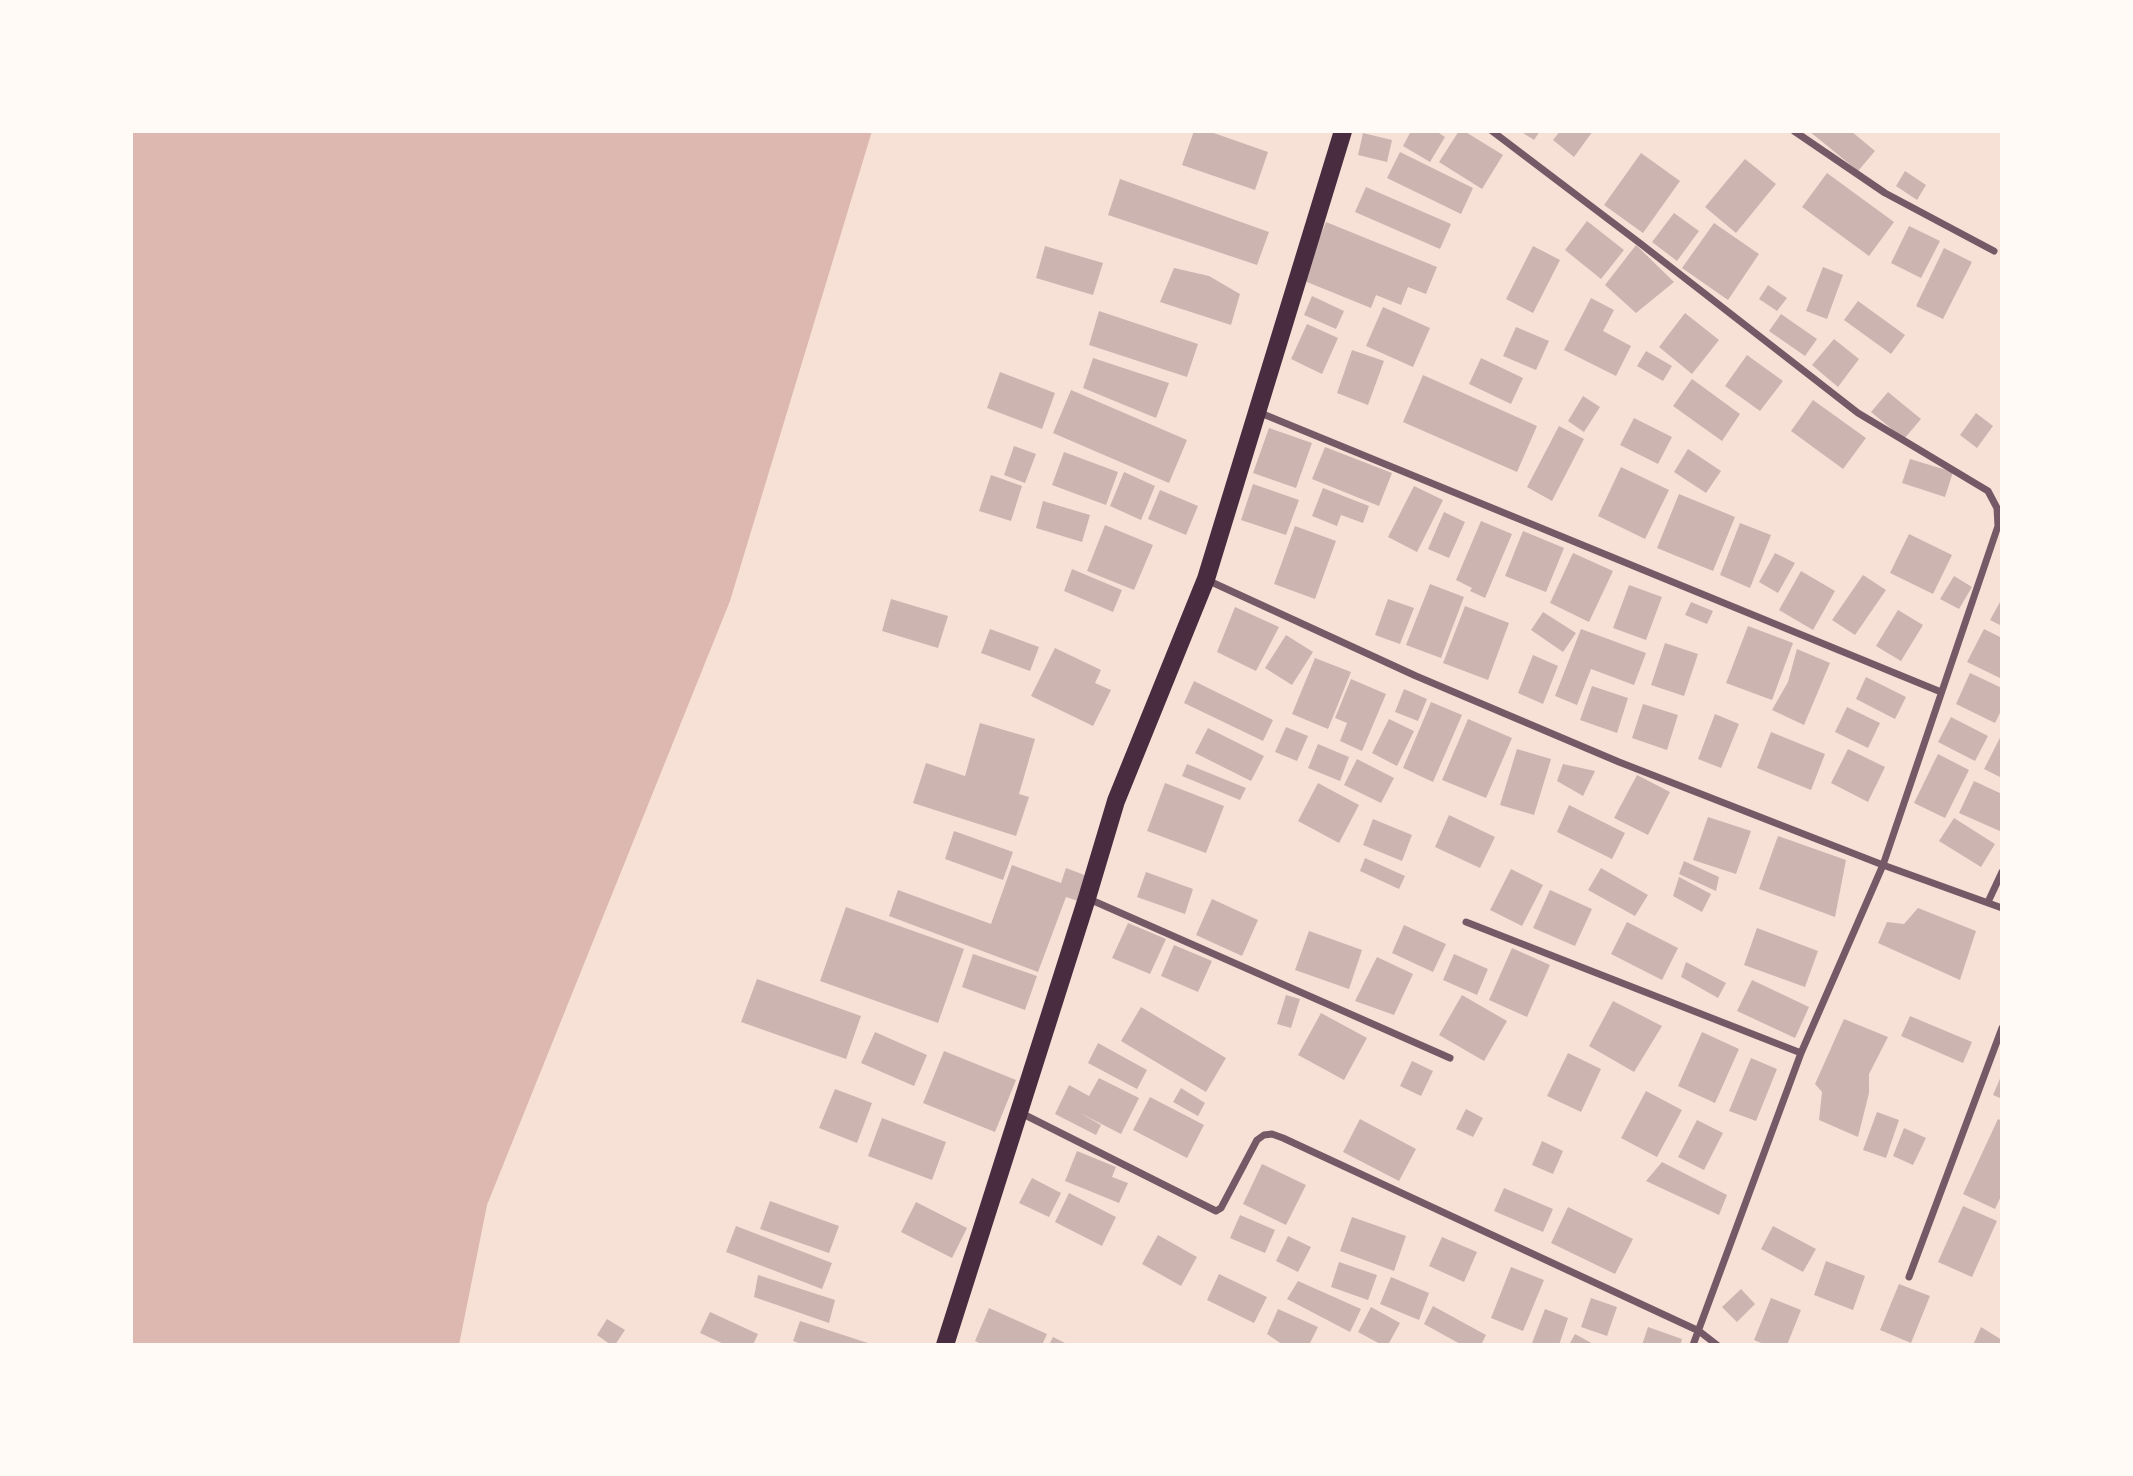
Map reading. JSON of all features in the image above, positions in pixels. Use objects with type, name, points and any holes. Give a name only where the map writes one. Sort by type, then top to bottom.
[{"type":"main road","points":[[945,1345],[1116,801],[1206,579],[1343,131]]},
{"type":"street","points":[[1492,131],[1858,413],[1988,491],[1997,508],[1998,526],[1883,865],[1801,1053],[1693,1345]]},
{"type":"street","points":[[1794,131],[1885,193],[1994,251]]},
{"type":"street","points":[[1257,412],[1941,692]]},
{"type":"street","points":[[1206,579],[1416,676],[1619,762],[1883,865],[2002,908]]},
{"type":"street","points":[[1988,902],[2002,872]]},
{"type":"street","points":[[1087,898],[1450,1058]]},
{"type":"street","points":[[1465,922],[1801,1053]]},
{"type":"street","points":[[1909,1277],[2002,1028]]},
{"type":"street","points":[[1019,1111],[1216,1211],[1221,1208],[1257,1140],[1272,1134],[1699,1331],[1717,1345]]},
{"type":"shaded area","points":[[131,131],[872,131],[730,601],[487,1205],[459,1345],[131,1345]]},
{"type":"building","points":[[1194,131],[1208,131],[1268,152],[1255,190],[1182,165]]},
{"type":"building","points":[[1411,131],[1436,131],[1445,137],[1430,162],[1403,146]]},
{"type":"building","points":[[1459,131],[1464,131],[1503,155],[1482,189],[1439,162]]},
{"type":"building","points":[[1520,131],[1540,131],[1534,140]]},
{"type":"building","points":[[1560,131],[1593,131],[1574,157],[1553,140]]},
{"type":"building","points":[[1809,131],[1851,131],[1875,151],[1858,171]]},
{"type":"building","points":[[1363,133],[1392,140],[1387,162],[1358,155]]},
{"type":"building","points":[[1400,152],[1473,188],[1461,214],[1387,178]]},
{"type":"building","points":[[1641,153],[1680,181],[1643,233],[1604,205]]},
{"type":"building","points":[[1745,159],[1776,184],[1736,233],[1705,207]]},
{"type":"building","points":[[1905,171],[1926,185],[1917,200],[1896,186]]},
{"type":"building","points":[[1827,173],[1894,222],[1869,256],[1802,207]]},
{"type":"building","points":[[1120,179],[1269,232],[1257,265],[1108,215]]},
{"type":"building","points":[[1366,187],[1451,224],[1440,249],[1355,212]]},
{"type":"building","points":[[1674,213],[1699,231],[1677,261],[1652,242]]},
{"type":"building","points":[[1587,221],[1624,250],[1601,279],[1565,250]]},
{"type":"building","points":[[1326,222],[1437,267],[1426,294],[1408,287],[1401,305],[1376,295],[1371,308],[1302,280]]},
{"type":"building","points":[[1714,223],[1759,254],[1728,300],[1682,268]]},
{"type":"building","points":[[1909,226],[1940,241],[1921,278],[1891,263]]},
{"type":"building","points":[[1636,245],[1674,282],[1636,313],[1605,285]]},
{"type":"building","points":[[1045,246],[1103,263],[1093,295],[1036,278]]},
{"type":"building","points":[[1533,246],[1560,260],[1533,313],[1506,299]]},
{"type":"building","points":[[1944,248],[1972,262],[1943,319],[1916,306]]},
{"type":"building","points":[[1823,267],[1843,275],[1827,319],[1806,311]]},
{"type":"building","points":[[1174,268],[1209,276],[1240,294],[1231,325],[1160,302]]},
{"type":"building","points":[[1768,285],[1787,298],[1777,311],[1759,299]]},
{"type":"building","points":[[1312,296],[1344,311],[1336,329],[1304,315]]},
{"type":"building","points":[[1591,298],[1614,310],[1603,331],[1631,346],[1616,376],[1564,350]]},
{"type":"building","points":[[1858,301],[1905,335],[1891,354],[1844,320]]},
{"type":"building","points":[[1383,307],[1430,328],[1413,367],[1366,346]]},
{"type":"building","points":[[1099,311],[1198,344],[1187,377],[1089,345]]},
{"type":"building","points":[[1685,313],[1719,340],[1692,374],[1659,347]]},
{"type":"building","points":[[1781,314],[1817,339],[1805,356],[1769,331]]},
{"type":"building","points":[[1307,324],[1338,338],[1322,374],[1291,359]]},
{"type":"building","points":[[1516,327],[1549,341],[1536,370],[1503,356]]},
{"type":"building","points":[[1834,339],[1859,359],[1838,387],[1812,365]]},
{"type":"building","points":[[1352,350],[1384,361],[1368,405],[1337,393]]},
{"type":"building","points":[[1646,351],[1672,366],[1663,381],[1637,366]]},
{"type":"building","points":[[1747,355],[1783,381],[1760,411],[1725,386]]},
{"type":"building","points":[[1093,358],[1169,383],[1156,418],[1083,388]]},
{"type":"building","points":[[1481,358],[1523,378],[1511,404],[1469,384]]},
{"type":"building","points":[[1000,372],[1055,393],[1042,429],[987,408]]},
{"type":"building","points":[[1423,375],[1537,426],[1517,472],[1403,422]]},
{"type":"building","points":[[1692,379],[1740,414],[1722,441],[1673,406]]},
{"type":"building","points":[[1071,390],[1187,440],[1169,483],[1053,433]]},
{"type":"building","points":[[1888,392],[1921,419],[1904,439],[1871,412]]},
{"type":"building","points":[[1583,396],[1600,407],[1584,432],[1568,421]]},
{"type":"building","points":[[1813,400],[1866,438],[1843,469],[1791,431]]},
{"type":"building","points":[[1976,413],[1993,426],[1977,448],[1960,435]]},
{"type":"building","points":[[1634,418],[1672,437],[1658,464],[1620,445]]},
{"type":"building","points":[[1559,426],[1584,439],[1552,501],[1527,487]]},
{"type":"building","points":[[1269,428],[1312,443],[1296,488],[1253,473]]},
{"type":"building","points":[[1014,446],[1036,454],[1025,483],[1004,475]]},
{"type":"building","points":[[1325,447],[1392,473],[1379,506],[1312,479]]},
{"type":"building","points":[[1688,449],[1721,471],[1706,493],[1674,472]]},
{"type":"building","points":[[1064,452],[1118,472],[1106,505],[1052,485]]},
{"type":"building","points":[[1910,459],[1953,472],[1945,497],[1902,483]]},
{"type":"building","points":[[1621,467],[1669,490],[1645,539],[1598,516]]},
{"type":"building","points":[[1124,472],[1155,486],[1141,520],[1110,506]]},
{"type":"building","points":[[991,475],[1022,486],[1011,521],[979,511]]},
{"type":"building","points":[[1253,484],[1299,500],[1286,535],[1241,520]]},
{"type":"building","points":[[1414,486],[1443,500],[1417,552],[1388,537]]},
{"type":"building","points":[[1323,488],[1369,506],[1363,523],[1341,515],[1337,526],[1312,516]]},
{"type":"building","points":[[1160,490],[1198,506],[1186,535],[1148,519]]},
{"type":"building","points":[[1679,494],[1735,517],[1713,571],[1657,548]]},
{"type":"building","points":[[1043,501],[1090,515],[1082,542],[1036,528]]},
{"type":"building","points":[[1444,512],[1465,522],[1449,558],[1428,549]]},
{"type":"building","points":[[1481,521],[1512,534],[1485,598],[1456,580]]},
{"type":"building","points":[[1740,523],[1771,535],[1750,588],[1720,575]]},
{"type":"building","points":[[1105,525],[1153,545],[1134,590],[1087,571]]},
{"type":"building","points":[[1295,526],[1336,541],[1315,599],[1274,584]]},
{"type":"building","points":[[1523,531],[1564,548],[1546,592],[1505,576]]},
{"type":"building","points":[[1909,534],[1952,555],[1933,594],[1890,573]]},
{"type":"building","points":[[1573,553],[1613,571],[1589,622],[1550,603]]},
{"type":"building","points":[[1775,553],[1795,563],[1778,593],[1759,582]]},
{"type":"building","points":[[1072,569],[1122,590],[1113,612],[1064,591]]},
{"type":"building","points":[[1801,571],[1835,591],[1813,630],[1779,610]]},
{"type":"building","points":[[1863,575],[1886,590],[1855,635],[1832,620]]},
{"type":"building","points":[[1954,576],[1972,587],[1959,609],[1940,599]]},
{"type":"building","points":[[1430,584],[1464,597],[1441,658],[1406,645]]},
{"type":"building","points":[[1629,585],[1662,597],[1646,640],[1613,628]]},
{"type":"building","points":[[891,599],[948,616],[938,648],[882,631]]},
{"type":"building","points":[[1388,599],[1414,608],[1400,644],[1375,635]]},
{"type":"building","points":[[1691,602],[1713,611],[1707,624],[1685,615]]},
{"type":"building","points":[[2000,602],[2002,603],[2002,626],[1990,620]]},
{"type":"building","points":[[1465,606],[1509,623],[1488,680],[1443,663]]},
{"type":"building","points":[[1235,607],[1279,627],[1256,671],[1217,652]]},
{"type":"building","points":[[1898,610],[1923,625],[1901,661],[1876,646]]},
{"type":"building","points":[[1543,612],[1576,633],[1563,652],[1531,630]]},
{"type":"building","points":[[1748,626],[1793,643],[1772,700],[1726,683]]},
{"type":"building","points":[[990,629],[1039,647],[1030,671],[981,653]]},
{"type":"building","points":[[1581,629],[1646,653],[1634,685],[1591,669],[1577,705],[1555,696]]},
{"type":"building","points":[[1984,629],[2002,638],[2002,679],[1967,662]]},
{"type":"building","points":[[1286,635],[1313,652],[1292,685],[1265,668]]},
{"type":"building","points":[[1665,643],[1698,654],[1684,696],[1651,685]]},
{"type":"building","points":[[1055,648],[1101,670],[1095,683],[1111,690],[1093,726],[1031,696]]},
{"type":"building","points":[[1797,649],[1830,663],[1804,725],[1772,710],[1788,682]]},
{"type":"building","points":[[1533,655],[1558,666],[1543,704],[1518,693]]},
{"type":"building","points":[[1315,658],[1351,672],[1328,729],[1292,714]]},
{"type":"building","points":[[1970,673],[2002,688],[2002,709],[1995,723],[1956,704]]},
{"type":"building","points":[[1866,677],[1906,697],[1895,719],[1856,699]]},
{"type":"building","points":[[1351,679],[1386,694],[1362,751],[1340,741],[1347,723],[1335,718]]},
{"type":"building","points":[[1194,681],[1273,720],[1263,741],[1184,703]]},
{"type":"building","points":[[1592,686],[1628,698],[1617,733],[1580,720]]},
{"type":"building","points":[[1404,689],[1427,699],[1418,721],[1395,712]]},
{"type":"building","points":[[1431,702],[1462,715],[1433,782],[1403,768]]},
{"type":"building","points":[[1643,704],[1678,715],[1667,750],[1632,738]]},
{"type":"building","points":[[1847,707],[1880,723],[1868,748],[1835,732]]},
{"type":"building","points":[[1715,714],[1739,724],[1721,768],[1698,759]]},
{"type":"building","points":[[1951,717],[1988,736],[1975,761],[1938,742]]},
{"type":"building","points":[[1389,719],[1414,731],[1397,766],[1372,753]]},
{"type":"building","points":[[1468,719],[1512,738],[1486,798],[1442,780]]},
{"type":"building","points":[[980,723],[1035,739],[1019,794],[1029,797],[1016,836],[913,803],[926,763],[965,776]]},
{"type":"building","points":[[1286,727],[1308,736],[1297,761],[1275,752]]},
{"type":"building","points":[[1208,728],[1264,756],[1251,781],[1195,753]]},
{"type":"building","points":[[1771,732],[1825,754],[1811,790],[1757,768]]},
{"type":"building","points":[[2002,734],[2002,778],[1984,769]]},
{"type":"building","points":[[1318,744],[1349,757],[1340,781],[1308,768]]},
{"type":"building","points":[[1517,749],[1551,759],[1534,815],[1500,805]]},
{"type":"building","points":[[1848,749],[1885,767],[1868,802],[1831,783]]},
{"type":"building","points":[[1938,754],[1969,770],[1945,818],[1914,803]]},
{"type":"building","points":[[1357,759],[1394,778],[1381,803],[1344,785]]},
{"type":"building","points":[[1187,764],[1246,788],[1240,800],[1182,776]]},
{"type":"building","points":[[1563,764],[1595,771],[1583,796],[1557,781]]},
{"type":"building","points":[[1637,775],[1670,792],[1648,835],[1614,818]]},
{"type":"building","points":[[1974,781],[2002,794],[2002,832],[1959,813]]},
{"type":"building","points":[[1165,783],[1224,806],[1206,853],[1147,831]]},
{"type":"building","points":[[1318,783],[1359,805],[1339,843],[1298,821]]},
{"type":"building","points":[[1569,805],[1625,833],[1612,859],[1557,832]]},
{"type":"building","points":[[1449,815],[1495,837],[1480,868],[1435,847]]},
{"type":"building","points":[[1708,817],[1751,831],[1736,874],[1693,860]]},
{"type":"building","points":[[1954,818],[1995,844],[1981,867],[1939,841]]},
{"type":"building","points":[[1373,819],[1412,835],[1402,861],[1363,845]]},
{"type":"building","points":[[954,831],[1013,852],[1003,880],[945,859]]},
{"type":"building","points":[[1778,836],[1846,860],[1835,917],[1759,889]]},
{"type":"building","points":[[1365,858],[1405,876],[1399,889],[1360,871]]},
{"type":"building","points":[[1684,861],[1719,877],[1716,891],[1679,874]]},
{"type":"building","points":[[1012,865],[1061,883],[1066,868],[1087,876],[1078,901],[1066,897],[1038,972],[889,916],[898,890],[991,924]]},
{"type":"building","points":[[1601,868],[1648,895],[1635,916],[1588,890]]},
{"type":"building","points":[[1511,869],[1543,885],[1522,926],[1490,910]]},
{"type":"building","points":[[1146,872],[1193,889],[1185,914],[1137,897]]},
{"type":"building","points":[[1679,877],[1711,894],[1702,912],[1673,896]]},
{"type":"building","points":[[1550,890],[1592,909],[1575,946],[1533,928]]},
{"type":"building","points":[[1212,899],[1258,920],[1242,956],[1196,935]]},
{"type":"building","points":[[846,907],[964,949],[938,1023],[820,981]]},
{"type":"building","points":[[1918,908],[1976,931],[1960,980],[1878,943],[1887,922],[1904,924]]},
{"type":"building","points":[[1627,922],[1678,948],[1662,980],[1611,954]]},
{"type":"building","points":[[1128,923],[1166,939],[1150,974],[1112,958]]},
{"type":"building","points":[[1404,925],[1446,944],[1433,972],[1392,953]]},
{"type":"building","points":[[1757,928],[1818,951],[1805,987],[1744,965]]},
{"type":"building","points":[[1309,931],[1362,950],[1349,989],[1295,970]]},
{"type":"building","points":[[1174,945],[1212,961],[1198,992],[1161,976]]},
{"type":"building","points":[[1512,948],[1550,965],[1527,1017],[1489,1000]]},
{"type":"building","points":[[973,954],[1037,976],[1025,1010],[962,987]]},
{"type":"building","points":[[1454,954],[1488,969],[1477,995],[1443,980]]},
{"type":"building","points":[[1377,957],[1413,974],[1394,1015],[1355,1001]]},
{"type":"building","points":[[1686,962],[1726,983],[1718,998],[1681,977]]},
{"type":"building","points":[[757,979],[861,1016],[846,1059],[741,1022]]},
{"type":"building","points":[[1752,980],[1809,1007],[1795,1038],[1737,1011]]},
{"type":"building","points":[[1286,995],[1300,999],[1291,1028],[1277,1024]]},
{"type":"building","points":[[1462,995],[1507,1021],[1484,1061],[1439,1035]]},
{"type":"building","points":[[1613,1001],[1662,1026],[1634,1072],[1589,1046]]},
{"type":"building","points":[[1141,1007],[1226,1058],[1206,1092],[1121,1041]]},
{"type":"building","points":[[1321,1013],[1367,1038],[1344,1080],[1298,1055]]},
{"type":"building","points":[[1910,1016],[1972,1042],[1963,1063],[1901,1036]]},
{"type":"building","points":[[1844,1019],[1888,1037],[1869,1074],[1869,1093],[1858,1137],[1819,1120],[1822,1092],[1815,1084]]},
{"type":"building","points":[[875,1032],[927,1055],[914,1086],[861,1063]]},
{"type":"building","points":[[1702,1032],[1739,1049],[1715,1103],[1678,1086]]},
{"type":"building","points":[[1098,1043],[1147,1070],[1137,1089],[1088,1063]]},
{"type":"building","points":[[944,1051],[1016,1080],[995,1132],[923,1103]]},
{"type":"building","points":[[1568,1053],[1601,1069],[1581,1112],[1547,1096]]},
{"type":"building","points":[[1751,1058],[1777,1069],[1756,1121],[1729,1111]]},
{"type":"building","points":[[1412,1061],[1433,1071],[1421,1096],[1400,1086]]},
{"type":"building","points":[[2002,1074],[2002,1099],[1993,1095]]},
{"type":"building","points":[[1099,1078],[1139,1098],[1121,1134],[1080,1113],[1101,1125],[1096,1135],[1055,1114],[1069,1085],[1089,1096]]},
{"type":"building","points":[[1181,1088],[1205,1103],[1198,1116],[1173,1102]]},
{"type":"building","points":[[835,1089],[872,1103],[857,1143],[819,1128]]},
{"type":"building","points":[[1646,1091],[1682,1110],[1657,1157],[1621,1138]]},
{"type":"building","points":[[1150,1097],[1204,1125],[1187,1158],[1133,1130]]},
{"type":"building","points":[[1466,1109],[1483,1118],[1473,1137],[1456,1129]]},
{"type":"building","points":[[1877,1112],[1899,1120],[1886,1158],[1863,1150]]},
{"type":"building","points":[[882,1118],[946,1142],[932,1180],[868,1156]]},
{"type":"building","points":[[1360,1119],[1416,1149],[1399,1181],[1343,1152]]},
{"type":"building","points":[[1998,1119],[2002,1121],[2002,1194],[1995,1209],[1963,1194]]},
{"type":"building","points":[[1697,1120],[1723,1133],[1704,1170],[1678,1157]]},
{"type":"building","points":[[1904,1128],[1926,1138],[1913,1165],[1893,1156]]},
{"type":"building","points":[[1542,1141],[1563,1151],[1553,1174],[1532,1165]]},
{"type":"building","points":[[1077,1151],[1116,1167],[1112,1177],[1128,1183],[1119,1203],[1065,1181]]},
{"type":"building","points":[[1662,1162],[1727,1195],[1719,1215],[1646,1181]]},
{"type":"building","points":[[1262,1164],[1306,1185],[1286,1225],[1243,1204]]},
{"type":"building","points":[[1032,1178],[1061,1193],[1049,1217],[1019,1203]]},
{"type":"building","points":[[1504,1188],[1553,1209],[1543,1232],[1494,1211]]},
{"type":"building","points":[[1069,1193],[1116,1217],[1102,1246],[1055,1222]]},
{"type":"building","points":[[770,1201],[839,1226],[829,1253],[760,1229]]},
{"type":"building","points":[[916,1202],[967,1228],[952,1258],[901,1232]]},
{"type":"building","points":[[1963,1206],[1997,1221],[1972,1277],[1938,1262]]},
{"type":"building","points":[[1568,1207],[1633,1239],[1615,1274],[1551,1243]]},
{"type":"building","points":[[1240,1215],[1275,1230],[1265,1253],[1230,1238]]},
{"type":"building","points":[[1352,1217],[1406,1236],[1394,1271],[1340,1251]]},
{"type":"building","points":[[736,1226],[832,1263],[822,1289],[726,1252]]},
{"type":"building","points":[[1773,1226],[1816,1249],[1803,1272],[1761,1249]]},
{"type":"building","points":[[1158,1235],[1197,1257],[1181,1286],[1142,1264]]},
{"type":"building","points":[[1288,1236],[1311,1247],[1298,1272],[1276,1261]]},
{"type":"building","points":[[1442,1237],[1477,1252],[1464,1282],[1429,1266]]},
{"type":"building","points":[[1826,1261],[1865,1276],[1853,1310],[1814,1295]]},
{"type":"building","points":[[1339,1262],[1377,1275],[1368,1300],[1331,1287]]},
{"type":"building","points":[[1511,1267],[1544,1280],[1523,1331],[1491,1318]]},
{"type":"building","points":[[1219,1274],[1267,1297],[1254,1323],[1207,1300]]},
{"type":"building","points":[[758,1275],[835,1300],[829,1323],[754,1297]]},
{"type":"building","points":[[1391,1277],[1429,1293],[1419,1320],[1380,1304]]},
{"type":"building","points":[[1298,1281],[1361,1309],[1350,1332],[1287,1299]]},
{"type":"building","points":[[1899,1284],[1930,1296],[1911,1343],[1880,1330]]},
{"type":"building","points":[[1741,1289],[1755,1304],[1737,1322],[1722,1307]]},
{"type":"building","points":[[1591,1298],[1617,1307],[1607,1336],[1581,1327]]},
{"type":"building","points":[[1771,1298],[1801,1310],[1787,1345],[1766,1345],[1754,1340]]},
{"type":"building","points":[[1433,1306],[1486,1335],[1481,1345],[1462,1345],[1424,1324]]},
{"type":"building","points":[[1371,1307],[1400,1323],[1388,1345],[1382,1345],[1358,1332]]},
{"type":"building","points":[[989,1308],[1047,1334],[1042,1345],[983,1345],[975,1341]]},
{"type":"building","points":[[1278,1309],[1318,1327],[1309,1345],[1283,1345],[1267,1334]]},
{"type":"building","points":[[1545,1309],[1568,1318],[1559,1345],[1532,1343]]},
{"type":"building","points":[[710,1312],[758,1334],[753,1345],[726,1345],[700,1333]]},
{"type":"building","points":[[607,1319],[625,1330],[615,1345],[597,1335]]},
{"type":"building","points":[[800,1321],[871,1345],[804,1345],[793,1341]]},
{"type":"building","points":[[1648,1327],[1682,1339],[1680,1345],[1642,1345]]},
{"type":"building","points":[[1981,1327],[2002,1340],[2002,1345],[1973,1345]]},
{"type":"building","points":[[1575,1334],[1595,1345],[1569,1345]]},
{"type":"building","points":[[1053,1337],[1069,1345],[1049,1345]]}]
